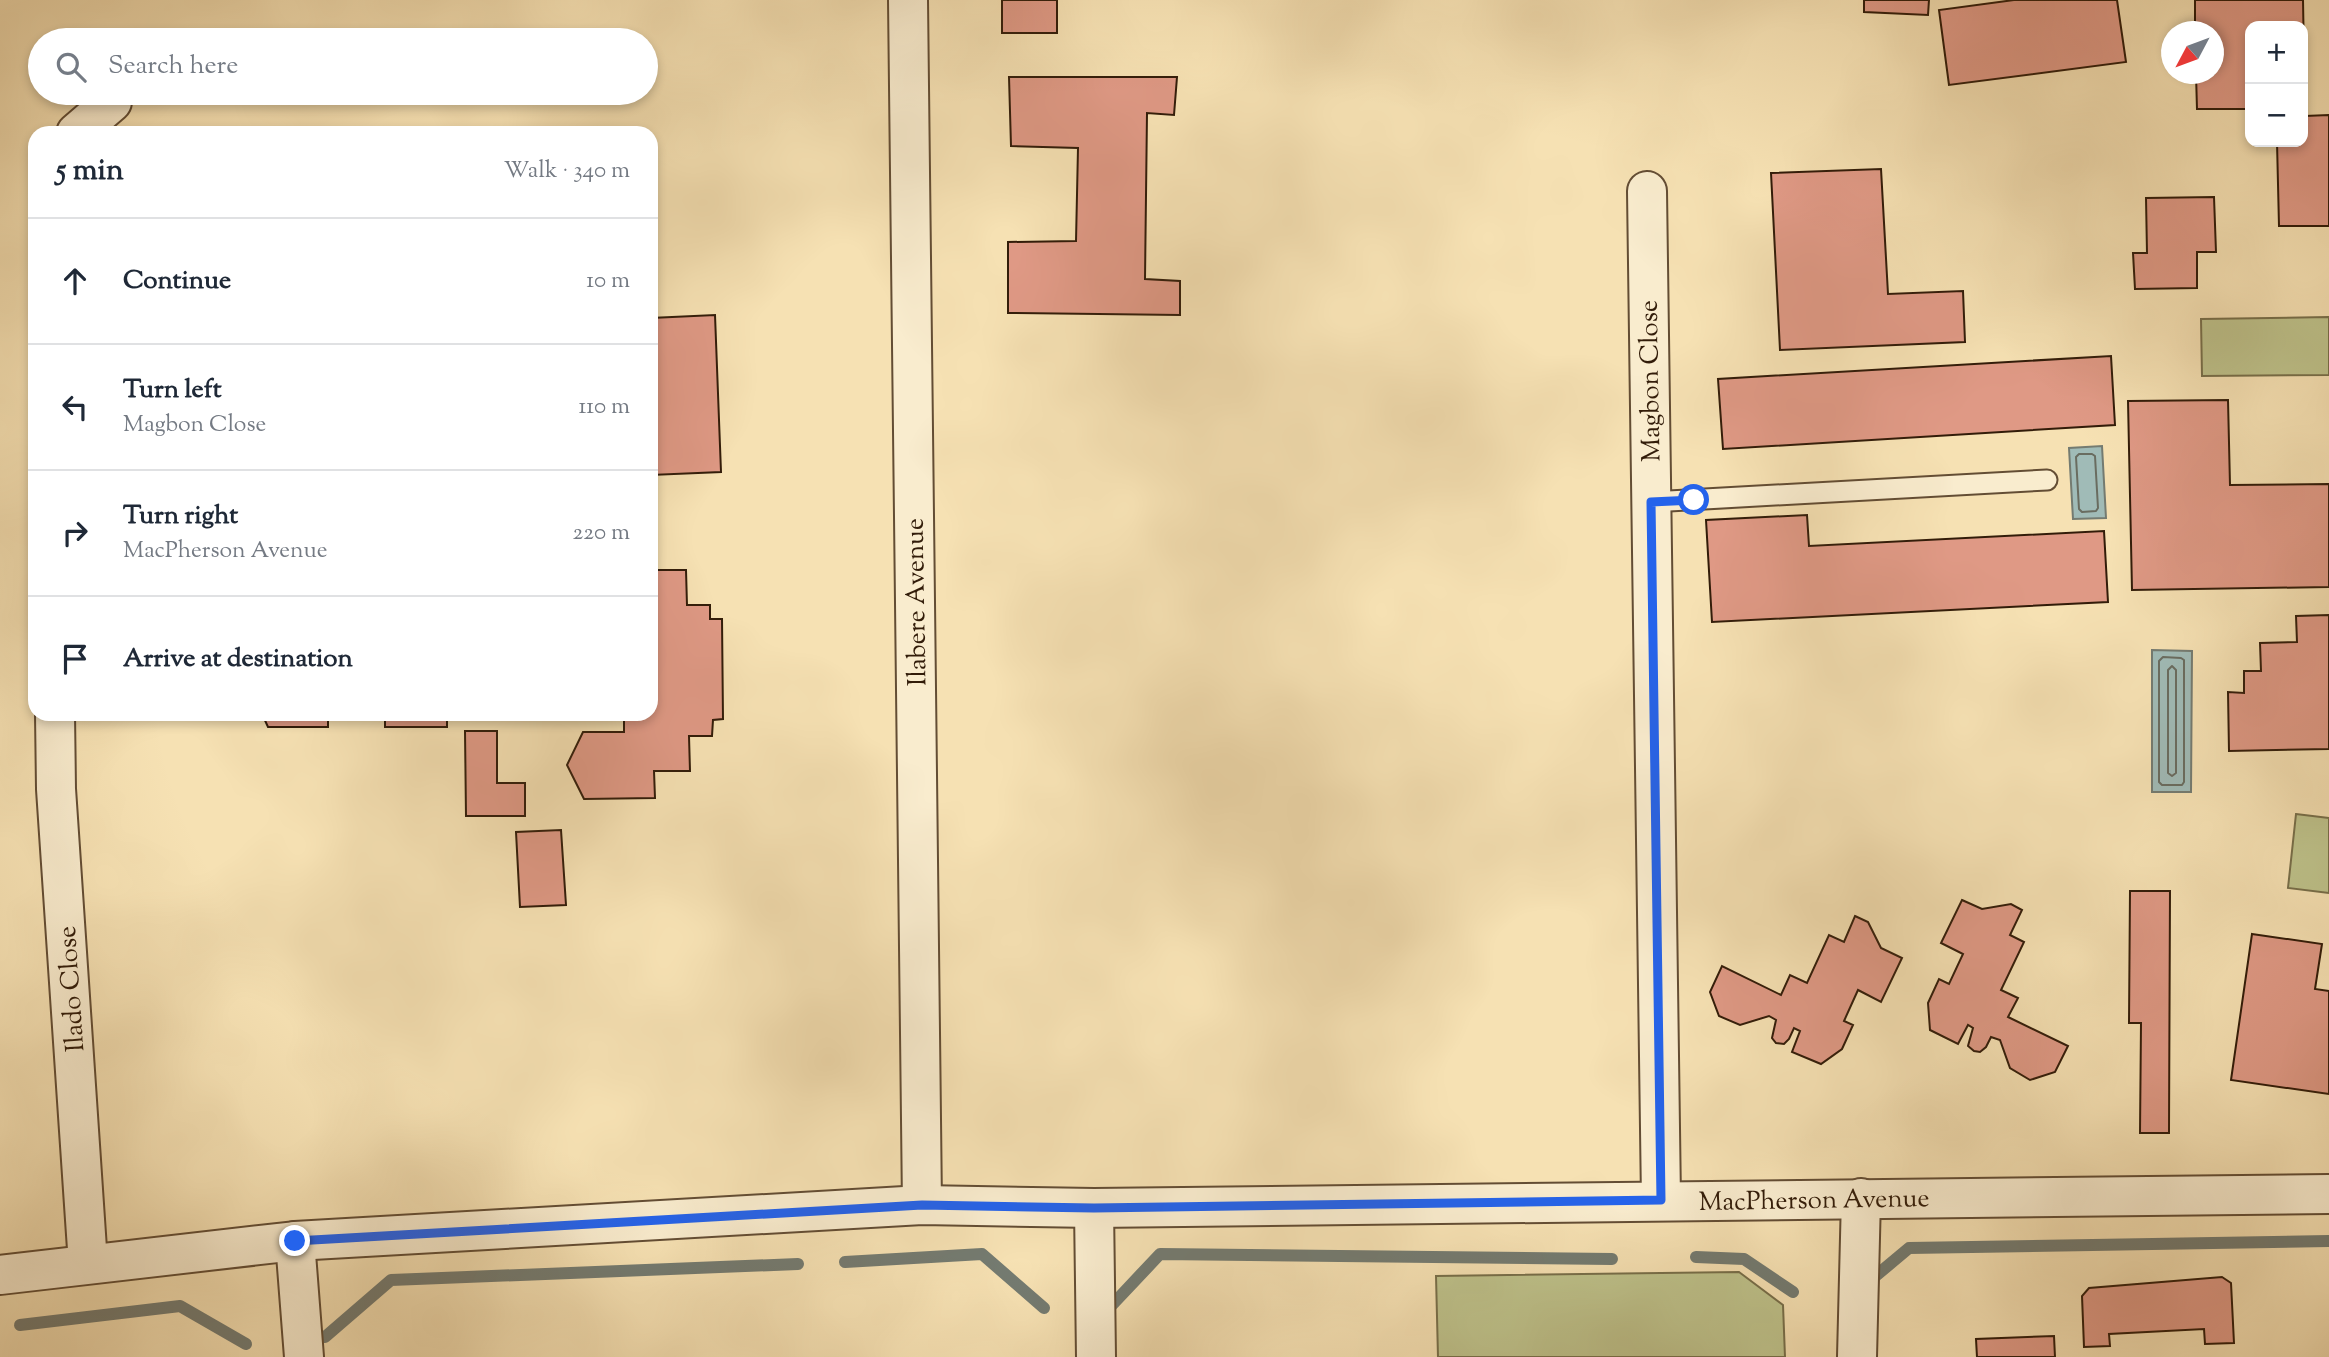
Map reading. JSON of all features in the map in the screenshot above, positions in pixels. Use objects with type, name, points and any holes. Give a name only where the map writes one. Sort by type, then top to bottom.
[{"type":"street","name":"Ilabere Avenue","points":[[908,0],[922,1205]]},
{"type":"street","points":[[84,126],[109,105]]},
{"type":"street","name":"Magbon Close","points":[[1647,191],[1661,1200]]},
{"type":"street","name":"Ilado Close","points":[[55,721],[56,789],[89,1264]]},
{"type":"street","name":"MacPherson Avenue","points":[[0,1275],[295,1241],[922,1205],[1094,1208],[2329,1194]]},
{"type":"street","points":[[1857,1357],[1861,1198]]},
{"type":"street","points":[[1094,1208],[1096,1357]]},
{"type":"street","points":[[295,1241],[304,1357]]},
{"type":"lane","points":[[1651,502],[2047,480]]},
{"type":"green space","points":[[2329,317],[2329,375],[2202,376],[2201,319]]},
{"type":"green space","points":[[2296,814],[2329,818],[2329,893],[2288,888]]},
{"type":"green space","points":[[1739,1272],[1783,1305],[1785,1357],[1438,1357],[1436,1276]]},
{"type":"water","points":[[2102,446],[2106,518],[2073,519],[2069,448]]},
{"type":"water","points":[[2152,650],[2192,651],[2191,792],[2152,792]]},
{"type":"building","points":[[1002,0],[1057,0],[1057,33],[1002,33]]},
{"type":"building","points":[[1864,0],[1929,0],[1928,15],[1864,12]]},
{"type":"building","points":[[2014,0],[2117,0],[2126,62],[1949,85],[1939,10]]},
{"type":"building","points":[[2195,0],[2303,0],[2303,21],[2245,21],[2245,109],[2197,109],[2196,84],[2224,84],[2224,21],[2195,21]]},
{"type":"building","points":[[1009,77],[1177,77],[1174,115],[1147,113],[1145,279],[1180,281],[1180,315],[1008,313],[1008,242],[1076,241],[1078,148],[1011,146]]},
{"type":"building","points":[[2329,115],[2329,226],[2279,226],[2277,147],[2308,147],[2308,116]]},
{"type":"building","points":[[1881,169],[1888,294],[1963,291],[1965,342],[1780,350],[1771,173]]},
{"type":"building","points":[[2214,197],[2216,252],[2197,252],[2197,288],[2135,289],[2133,253],[2147,253],[2146,198]]},
{"type":"building","points":[[715,315],[721,472],[658,475],[658,318]]},
{"type":"building","points":[[2111,356],[2115,425],[1723,449],[1718,379]]},
{"type":"building","points":[[2228,400],[2230,485],[2329,484],[2329,587],[2132,590],[2128,401]]},
{"type":"building","points":[[1807,515],[1809,546],[2104,531],[2108,602],[1712,622],[1706,520]]},
{"type":"building","points":[[658,570],[686,570],[687,605],[710,605],[710,619],[722,619],[723,719],[713,720],[712,736],[689,736],[690,771],[654,771],[655,798],[584,799],[567,765],[583,732],[624,732],[624,721],[658,721]]},
{"type":"building","points":[[2329,615],[2329,749],[2229,751],[2228,692],[2244,693],[2244,671],[2261,671],[2260,643],[2297,642],[2296,616]]},
{"type":"building","points":[[265,721],[328,721],[328,727],[268,727]]},
{"type":"building","points":[[385,721],[447,721],[447,727],[385,727]]},
{"type":"building","points":[[465,731],[497,731],[497,783],[525,783],[525,816],[466,816]]},
{"type":"building","points":[[561,830],[566,905],[520,907],[516,832]]},
{"type":"building","points":[[2130,891],[2170,891],[2169,1133],[2140,1133],[2141,1023],[2129,1023]]},
{"type":"building","points":[[1962,900],[1982,909],[2011,904],[2022,910],[2010,935],[2024,942],[2001,990],[2018,998],[2008,1017],[2068,1046],[2055,1072],[2030,1080],[2010,1068],[2000,1040],[1991,1037],[1980,1052],[1974,1051],[1968,1046],[1973,1028],[1968,1025],[1958,1044],[1930,1030],[1928,1003],[1939,979],[1949,984],[1963,954],[1941,943]]},
{"type":"building","points":[[1855,916],[1868,922],[1881,948],[1902,958],[1881,1002],[1858,990],[1844,1021],[1853,1025],[1842,1049],[1821,1064],[1792,1052],[1800,1031],[1794,1028],[1784,1044],[1776,1043],[1772,1038],[1776,1020],[1769,1016],[1740,1025],[1719,1016],[1710,992],[1722,966],[1781,995],[1790,975],[1807,983],[1829,935],[1844,942]]},
{"type":"building","points":[[2252,934],[2322,944],[2315,989],[2329,991],[2329,1094],[2231,1080]]},
{"type":"building","points":[[2222,1277],[2231,1283],[2234,1343],[2205,1344],[2204,1329],[2109,1334],[2110,1346],[2084,1347],[2082,1296],[2089,1288]]},
{"type":"building","points":[[2054,1336],[2055,1357],[1977,1357],[1976,1339]]},
{"type":"waterway","points":[[1866,1284],[1909,1248],[2329,1241]]},
{"type":"waterway","points":[[845,1262],[982,1254],[1044,1308]]},
{"type":"waterway","points":[[1112,1305],[1160,1254],[1612,1259]]},
{"type":"waterway","points":[[1696,1257],[1744,1259],[1793,1292]]},
{"type":"waterway","points":[[325,1337],[391,1280],[798,1264]]},
{"type":"waterway","points":[[20,1325],[180,1306],[246,1344]]},
{"type":"route","points":[[295,1241],[922,1205],[1094,1208],[1661,1200],[1651,502],[1694,500]]}]
